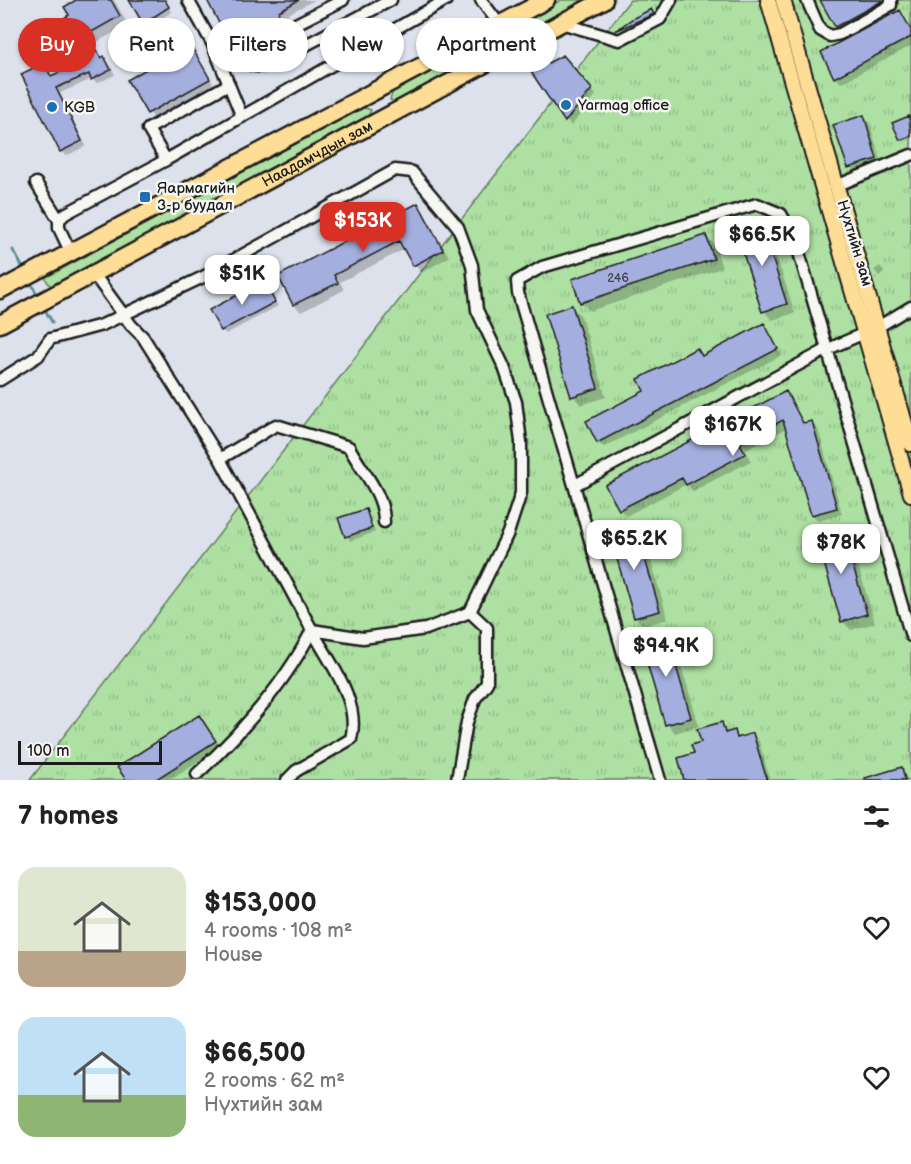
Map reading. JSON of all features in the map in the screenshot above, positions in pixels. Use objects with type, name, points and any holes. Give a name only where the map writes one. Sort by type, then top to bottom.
[{"type":"highway","name":"Наадамчдын зам","points":[[513,18],[546,0]]},
{"type":"highway","name":"Наадамчдын зам","points":[[0,324],[604,0]]},
{"type":"highway","name":"Наадамчдын зам","points":[[4,288],[416,69]]},
{"type":"highway","points":[[373,92],[387,117]]},
{"type":"main road","name":"Нүхтийн зам","points":[[768,0],[911,494]]},
{"type":"main road","name":"Нүхтийн зам","points":[[783,0],[911,444]]},
{"type":"street","points":[[188,0],[207,37]]},
{"type":"street","points":[[308,18],[343,0]]},
{"type":"street","points":[[308,44],[392,0]]},
{"type":"street","points":[[59,220],[65,214],[166,160],[446,0]]},
{"type":"street","points":[[481,0],[495,18]]},
{"type":"street","points":[[561,23],[619,40],[660,19],[671,0]]},
{"type":"street","points":[[807,0],[820,30],[830,36],[840,34],[891,5],[891,0]]},
{"type":"street","points":[[224,72],[242,117]]},
{"type":"street","points":[[166,160],[148,129],[229,84]]},
{"type":"street","points":[[836,186],[911,155]]},
{"type":"street","points":[[0,380],[38,356],[51,339],[102,325],[212,272],[395,170],[412,172],[458,227],[472,265],[477,310],[504,367],[516,402],[521,442],[521,493],[508,533],[470,612],[426,629],[363,638],[312,630]]},
{"type":"street","points":[[36,183],[59,220],[59,228],[71,253]]},
{"type":"street","points":[[660,780],[518,293],[517,281],[520,278],[542,267],[757,204],[781,214],[795,239],[911,636]]},
{"type":"street","points":[[93,273],[143,337],[220,459],[353,709],[355,725],[351,739],[296,771],[287,780]]},
{"type":"street","points":[[575,485],[826,350],[878,327],[911,307]]},
{"type":"street","points":[[220,459],[276,425],[349,447],[362,472],[378,493],[384,508],[384,522]]},
{"type":"street","points":[[457,780],[467,722],[475,699],[487,683],[487,628],[470,612]]},
{"type":"street","points":[[198,774],[235,739],[302,651],[312,630]]},
{"type":"green space","points":[[561,0],[589,0],[556,18],[527,18]]},
{"type":"green space","points":[[630,0],[911,0],[911,780],[30,780]]},
{"type":"green space","points":[[427,72],[455,72],[398,103],[390,100],[393,90]]},
{"type":"green space","points":[[362,107],[371,110],[367,118],[51,287],[45,278]]},
{"type":"building","points":[[76,0],[111,0],[120,16],[108,18],[108,23],[96,30],[96,18],[64,18],[69,15],[64,7]]},
{"type":"building","points":[[129,0],[165,0],[169,7],[152,18],[140,18]]},
{"type":"building","points":[[207,0],[299,0],[279,11],[278,18],[216,18]]},
{"type":"building","points":[[820,0],[882,0],[882,1],[835,27]]},
{"type":"building","points":[[651,9],[654,14],[615,31],[632,19]]},
{"type":"building","points":[[900,10],[911,30],[911,37],[834,78],[821,52]]},
{"type":"building","name":"KGB","points":[[96,50],[101,58],[104,56],[108,64],[108,72],[91,80],[89,74],[56,88],[82,141],[60,152],[21,74],[49,72],[51,76],[60,72],[96,72]]},
{"type":"building","points":[[195,53],[210,79],[147,114],[127,80],[141,72],[195,72]]},
{"type":"building","name":"Yarmag office","points":[[563,55],[592,89],[565,122],[531,72],[557,72],[557,58]]},
{"type":"building","points":[[864,115],[877,159],[848,168],[833,125]]},
{"type":"building","points":[[909,116],[911,136],[900,140],[892,123]]},
{"type":"building","points":[[418,203],[443,250],[413,266],[399,241],[334,275],[338,283],[293,305],[278,276]]},
{"type":"building","points":[[761,223],[787,304],[762,312],[736,231]]},
{"type":"building","points":[[706,235],[714,259],[580,303],[572,279]]},
{"type":"building","points":[[264,281],[275,302],[221,331],[209,310]]},
{"type":"building","points":[[572,305],[598,388],[571,397],[545,314]]},
{"type":"building","points":[[764,323],[778,349],[597,443],[586,421],[644,391],[638,379],[697,348],[702,356]]},
{"type":"building","points":[[786,391],[803,423],[812,421],[837,508],[811,515],[783,420],[740,443],[745,454],[686,485],[682,478],[619,510],[605,485]]},
{"type":"building","points":[[366,509],[372,528],[345,537],[338,518]]},
{"type":"building","points":[[635,524],[660,611],[634,618],[609,531]]},
{"type":"building","points":[[842,528],[867,614],[841,622],[816,535]]},
{"type":"building","points":[[666,631],[691,718],[665,725],[640,639]]},
{"type":"building","points":[[199,715],[216,741],[155,780],[126,780],[117,767]]},
{"type":"building","points":[[722,722],[725,733],[735,730],[737,738],[753,733],[767,780],[684,780],[678,758],[694,753],[691,745],[701,742],[697,729]]},
{"type":"building","points":[[902,767],[905,780],[865,780],[865,778]]},
{"type":"waterway","points":[[13,250],[24,270]]},
{"type":"waterway","points":[[30,281],[38,296]]},
{"type":"waterway","points":[[44,308],[52,322]]},
{"type":"place","name":"Yarmag office","points":[[566,105]]},
{"type":"place","name":"KGB","points":[[52,107]]},
{"type":"place","name":"Яармагийн 3-р буудал","points":[[145,197]]}]
